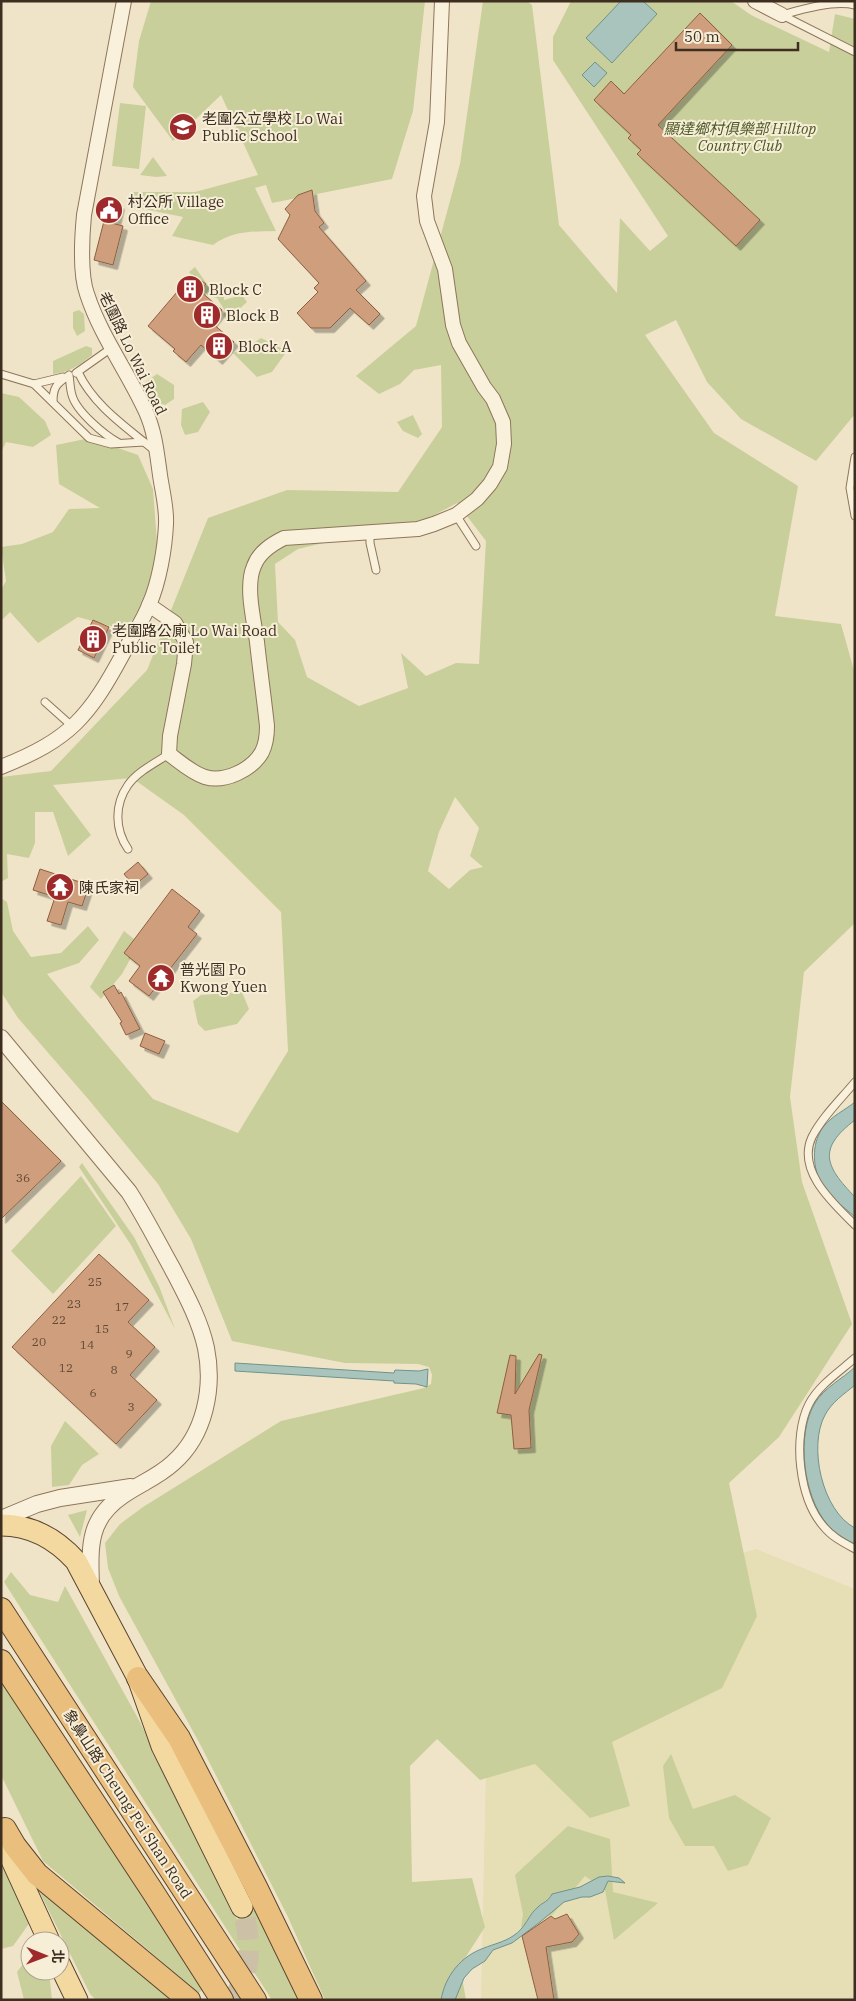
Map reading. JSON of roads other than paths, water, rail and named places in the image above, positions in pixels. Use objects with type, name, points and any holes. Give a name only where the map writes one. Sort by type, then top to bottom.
[{"type":"highway","name":"象鼻山路 Cheung Pei Shan Road","points":[[1,1609],[255,2000]]},
{"type":"highway","name":"象鼻山路 Cheung Pei Shan Road","points":[[1,1661],[154,1892],[222,2000]]},
{"type":"highway","points":[[138,1678],[179,1738],[252,1878],[311,2000]]},
{"type":"highway","points":[[3,1825],[15,1846],[37,1874],[189,2000]]},
{"type":"main road","points":[[1,1525],[21,1527],[47,1537],[58,1544],[76,1562],[138,1678],[162,1746],[242,1907]]},
{"type":"main road","points":[[3,1825],[10,1856],[44,1931]]},
{"type":"main road","points":[[63,1981],[65,2000]]},
{"type":"main road","points":[[68,1981],[77,2000]]},
{"type":"street","name":"老圍路 Lo Wai Road","points":[[1,767],[39,751],[73,727],[90,709],[103,691],[150,605],[160,566],[166,523],[154,434],[147,414],[132,384],[110,349],[86,293],[82,246],[84,215],[124,1]]},
{"type":"street","points":[[150,605],[175,623],[186,642],[184,664],[170,736],[169,754],[205,777],[220,778],[231,776],[249,766],[261,753],[266,739],[267,726],[251,600],[251,579],[254,565],[271,544],[284,538],[418,529],[456,515],[477,499],[490,484],[500,466],[504,444],[503,422],[499,410],[459,343],[450,307],[446,269],[427,221],[424,196],[437,122],[442,1]]},
{"type":"street","points":[[755,1],[782,16]]},
{"type":"street","name":"老圍路 Lo Wai Road","points":[[1,760],[23,758]]},
{"type":"street","points":[[1,1038],[129,1192],[187,1297],[206,1348],[209,1381],[206,1409],[198,1428],[188,1447],[174,1463],[145,1484],[122,1496],[109,1508],[94,1529],[90,1553],[92,1591]]},
{"type":"street","points":[[1,1519],[37,1504],[60,1498],[145,1484]]},
{"type":"lane","points":[[782,16],[827,4],[851,3]]},
{"type":"lane","points":[[782,16],[855,52]]},
{"type":"lane","points":[[1,374],[34,384],[50,382],[78,372],[110,349]]},
{"type":"lane","points":[[78,372],[85,388],[124,428],[153,448],[158,455]]},
{"type":"lane","points":[[53,402],[53,390],[58,383],[69,375]]},
{"type":"lane","points":[[69,375],[72,397],[84,413],[108,437],[119,444]]},
{"type":"lane","points":[[34,384],[89,438],[100,442],[119,444],[144,442]]},
{"type":"lane","points":[[855,457],[850,488],[855,516]]},
{"type":"lane","points":[[456,515],[476,546]]},
{"type":"lane","points":[[370,532],[370,543],[376,570]]},
{"type":"lane","points":[[45,702],[73,727]]},
{"type":"lane","points":[[128,849],[122,840],[118,826],[120,803],[128,786],[146,768],[169,754]]},
{"type":"lane","points":[[855,1082],[820,1125],[812,1138],[809,1149],[811,1167],[817,1183],[855,1225]]},
{"type":"lane","points":[[855,1358],[819,1389],[814,1396],[802,1421],[800,1443],[806,1488],[817,1518],[834,1537],[855,1549]]},
{"type":"water","points":[[621,1],[643,1],[657,14],[612,63],[586,38]]},
{"type":"water","points":[[595,62],[607,73],[594,87],[582,75]]},
{"type":"water","points":[[855,1102],[855,1120],[835,1140],[830,1149],[830,1158],[837,1176],[855,1197],[855,1217],[831,1196],[823,1186],[817,1174],[814,1153],[817,1139],[827,1122]]},
{"type":"water","points":[[235,1363],[394,1373],[395,1370],[419,1371],[428,1369],[427,1387],[416,1384],[394,1383],[394,1381],[235,1371]]},
{"type":"water","points":[[855,1367],[855,1385],[831,1406],[825,1415],[820,1428],[818,1460],[821,1477],[834,1508],[844,1520],[855,1528],[855,1544],[833,1530],[819,1512],[812,1498],[808,1482],[804,1448],[805,1431],[815,1403],[828,1388]]},
{"type":"water","points":[[599,1877],[619,1878],[625,1883],[608,1881],[603,1892],[590,1897],[582,1897],[564,1902],[512,1943],[493,1950],[485,1961],[472,1969],[464,1978],[455,2000],[441,2000],[450,1975],[468,1956],[513,1936],[535,1910],[552,1894],[580,1887]]},
{"type":"tunnel","points":[[232,2000],[239,1990],[247,1967],[248,1943],[242,1907]]},
{"type":"place","name":"老圍公立學校 Lo Wai Public School","points":[[183,127]]},
{"type":"place","name":"村公所 Village Office","points":[[109,210]]},
{"type":"place","name":"Block C","points":[[190,289]]},
{"type":"place","name":"Block B","points":[[207,315]]},
{"type":"place","name":"Block A","points":[[219,346]]},
{"type":"place","name":"老圍路公廁 Lo Wai Road Public Toilet","points":[[93,639]]},
{"type":"place","name":"陳氏家祠","points":[[60,887]]},
{"type":"place","name":"普光園 Po Kwong Yuen","points":[[161,978]]},
{"type":"park label","name":"顯達鄉村俱樂部 Hilltop Country Club","points":[[740,136]]}]
